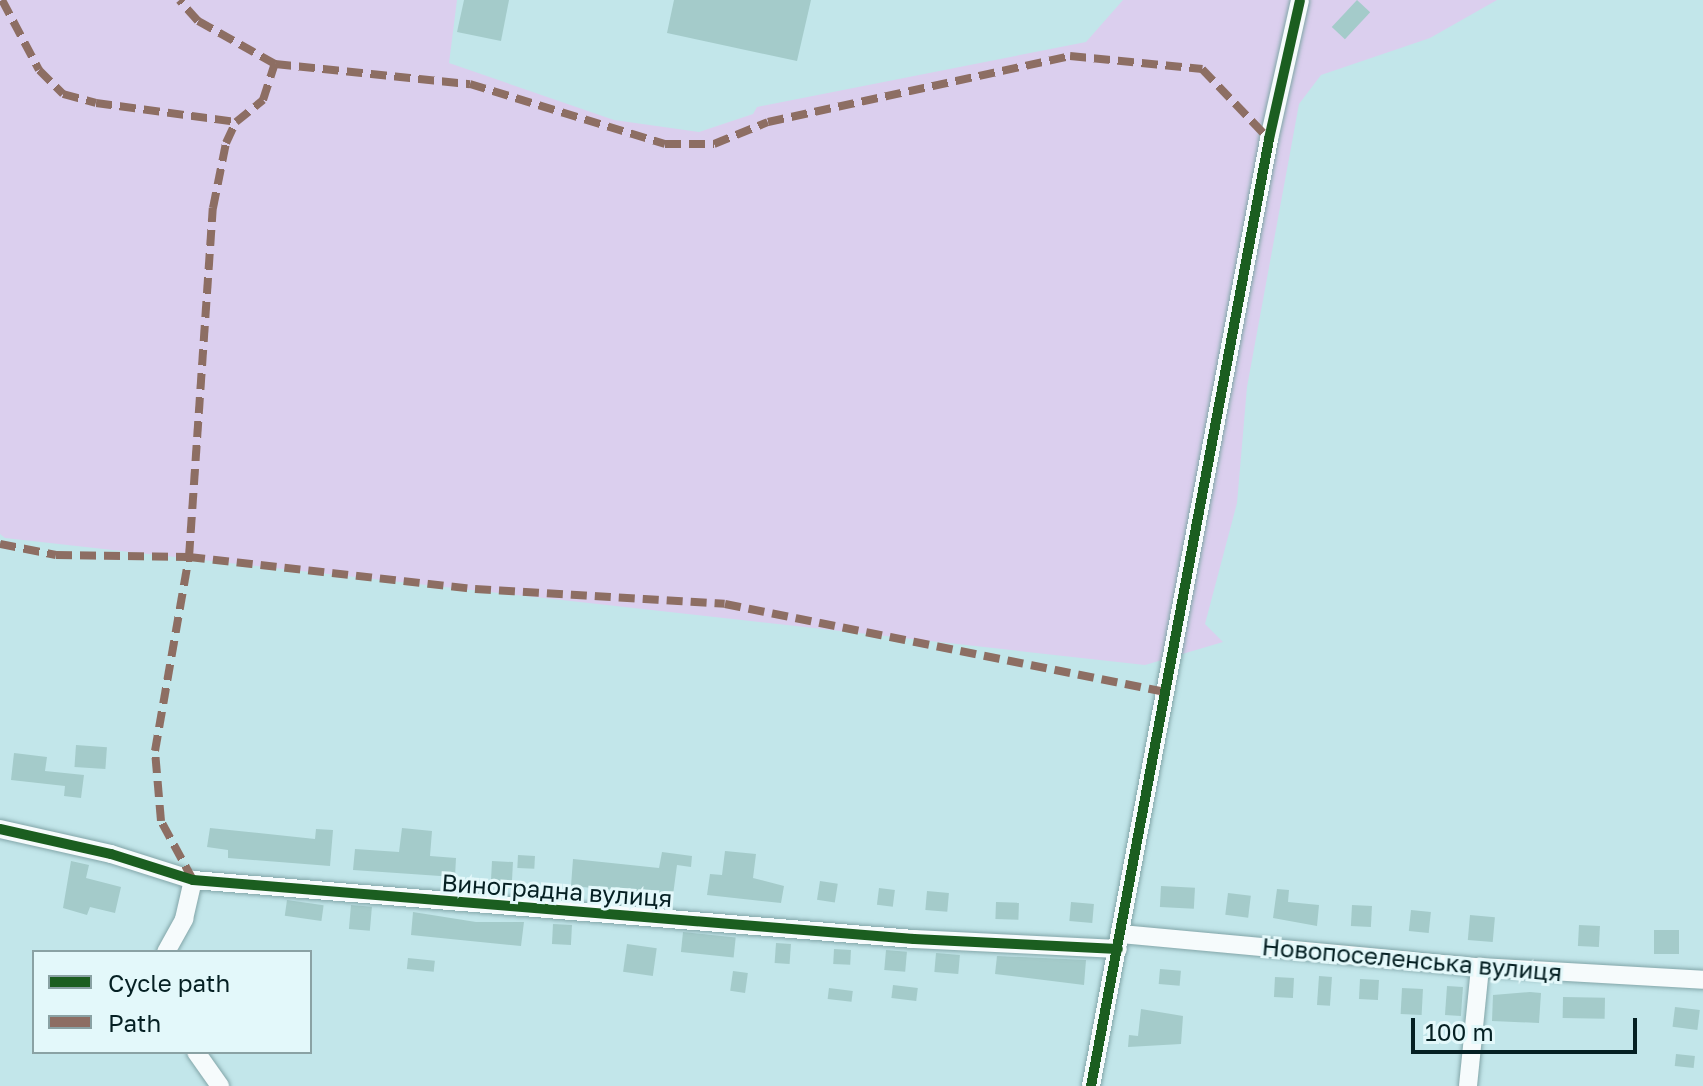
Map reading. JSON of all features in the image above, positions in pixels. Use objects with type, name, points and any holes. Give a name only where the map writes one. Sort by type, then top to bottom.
[{"type":"street","points":[[1091,1086],[1269,139],[1300,0]]},
{"type":"street","name":"Виноградна вулиця","points":[[0,829],[111,854],[193,880],[914,939],[1120,942]]},
{"type":"street","points":[[167,950],[184,919],[193,880]]},
{"type":"street","name":"Новопоселенська вулиця","points":[[1120,942],[1703,980]]},
{"type":"street","points":[[1468,1086],[1480,967]]},
{"type":"street","points":[[197,1054],[220,1086]]},
{"type":"shaded area","points":[[0,0],[457,0],[449,63],[614,120],[699,132],[753,114],[757,107],[1086,42],[1123,0],[1497,0],[1430,38],[1321,75],[1299,104],[1247,387],[1237,503],[1205,624],[1223,642],[1145,665],[5,538],[0,534]]},
{"type":"building","points":[[464,0],[509,0],[501,41],[457,32]]},
{"type":"building","points":[[674,0],[811,0],[797,61],[667,33]]},
{"type":"building","points":[[1357,0],[1370,12],[1345,39],[1332,27]]},
{"type":"building","points":[[76,745],[107,747],[105,769],[74,767]]},
{"type":"building","points":[[14,753],[47,757],[45,771],[84,775],[81,798],[64,796],[65,786],[11,780]]},
{"type":"building","points":[[210,828],[315,839],[316,829],[333,830],[330,866],[228,858],[228,850],[207,847]]},
{"type":"building","points":[[402,828],[432,831],[430,856],[456,858],[455,877],[353,870],[355,849],[399,852]]},
{"type":"building","points":[[725,851],[756,854],[753,878],[784,886],[781,903],[707,895],[710,874],[722,875]]},
{"type":"building","points":[[662,852],[692,856],[691,867],[677,865],[673,895],[571,886],[573,859],[659,868]]},
{"type":"building","points":[[518,855],[535,856],[534,869],[517,868]]},
{"type":"building","points":[[71,861],[89,865],[86,878],[121,887],[115,913],[90,907],[87,915],[63,908]]},
{"type":"building","points":[[492,861],[513,862],[512,882],[491,881]]},
{"type":"building","points":[[820,881],[838,884],[835,903],[817,900]]},
{"type":"building","points":[[1161,886],[1195,888],[1194,909],[1160,907]]},
{"type":"building","points":[[879,888],[895,890],[893,907],[877,905]]},
{"type":"building","points":[[1277,889],[1289,890],[1288,902],[1319,905],[1317,926],[1273,918]]},
{"type":"building","points":[[927,891],[949,893],[947,912],[925,910]]},
{"type":"building","points":[[1228,893],[1251,896],[1248,918],[1225,915]]},
{"type":"building","points":[[287,900],[324,905],[321,921],[285,916]]},
{"type":"building","points":[[996,902],[1019,903],[1018,920],[995,919]]},
{"type":"building","points":[[1071,902],[1094,904],[1092,923],[1069,921]]},
{"type":"building","points":[[351,905],[372,907],[370,931],[349,929]]},
{"type":"building","points":[[1352,905],[1372,906],[1371,927],[1351,926]]},
{"type":"building","points":[[1411,910],[1431,912],[1429,933],[1409,931]]},
{"type":"building","points":[[413,912],[476,922],[524,922],[521,946],[411,935]]},
{"type":"building","points":[[1470,915],[1495,917],[1493,942],[1468,940]]},
{"type":"building","points":[[553,924],[572,925],[571,945],[552,944]]},
{"type":"building","points":[[1579,925],[1600,926],[1599,947],[1578,946]]},
{"type":"building","points":[[1654,930],[1679,930],[1679,954],[1654,954]]},
{"type":"building","points":[[683,932],[736,938],[734,957],[681,952]]},
{"type":"building","points":[[776,943],[791,944],[790,964],[775,963]]},
{"type":"building","points":[[627,944],[657,948],[653,976],[623,972]]},
{"type":"building","points":[[834,949],[851,950],[850,965],[833,964]]},
{"type":"building","points":[[886,950],[907,952],[905,972],[884,970]]},
{"type":"building","points":[[936,953],[960,955],[958,974],[934,972]]},
{"type":"building","points":[[997,956],[1086,960],[1084,985],[995,974]]},
{"type":"building","points":[[408,958],[435,961],[434,972],[407,969]]},
{"type":"building","points":[[1160,969],[1181,971],[1180,986],[1159,984]]},
{"type":"building","points":[[733,971],[748,973],[745,993],[730,991]]},
{"type":"building","points":[[1319,976],[1332,977],[1330,1006],[1317,1005]]},
{"type":"building","points":[[1275,977],[1294,978],[1293,998],[1274,997]]},
{"type":"building","points":[[1360,979],[1379,980],[1378,1000],[1359,999]]},
{"type":"building","points":[[893,985],[918,988],[916,1001],[891,998]]},
{"type":"building","points":[[1447,986],[1463,987],[1461,1016],[1445,1015]]},
{"type":"building","points":[[829,988],[853,991],[851,1002],[828,999]]},
{"type":"building","points":[[1402,988],[1423,989],[1422,1015],[1401,1014]]},
{"type":"building","points":[[1541,993],[1539,1023],[1492,1021],[1493,995]]},
{"type":"building","points":[[1563,997],[1605,998],[1605,1019],[1563,1018]]},
{"type":"building","points":[[1675,1007],[1700,1010],[1697,1030],[1673,1027]]},
{"type":"building","points":[[1141,1009],[1183,1016],[1181,1044],[1128,1047],[1129,1035],[1138,1036]]},
{"type":"building","points":[[1676,1054],[1695,1056],[1694,1068],[1675,1066]]},
{"type":"marked path","points":[[2,0],[39,70],[63,94],[96,103],[236,122]]},
{"type":"marked path","points":[[0,544],[56,555],[189,557],[213,208],[226,143],[236,122],[263,100],[275,64],[198,21],[179,0]]},
{"type":"marked path","points":[[275,64],[470,84],[665,144],[714,144],[768,122],[1070,56],[1202,69],[1269,139]]},
{"type":"marked path","points":[[193,880],[161,821],[155,751],[189,557],[475,589],[725,604],[1165,692]]},
{"type":"cycle path","points":[[1091,1086],[1269,139],[1300,0]]},
{"type":"cycle path","points":[[0,829],[111,854],[193,880],[914,939],[1118,949]]}]
